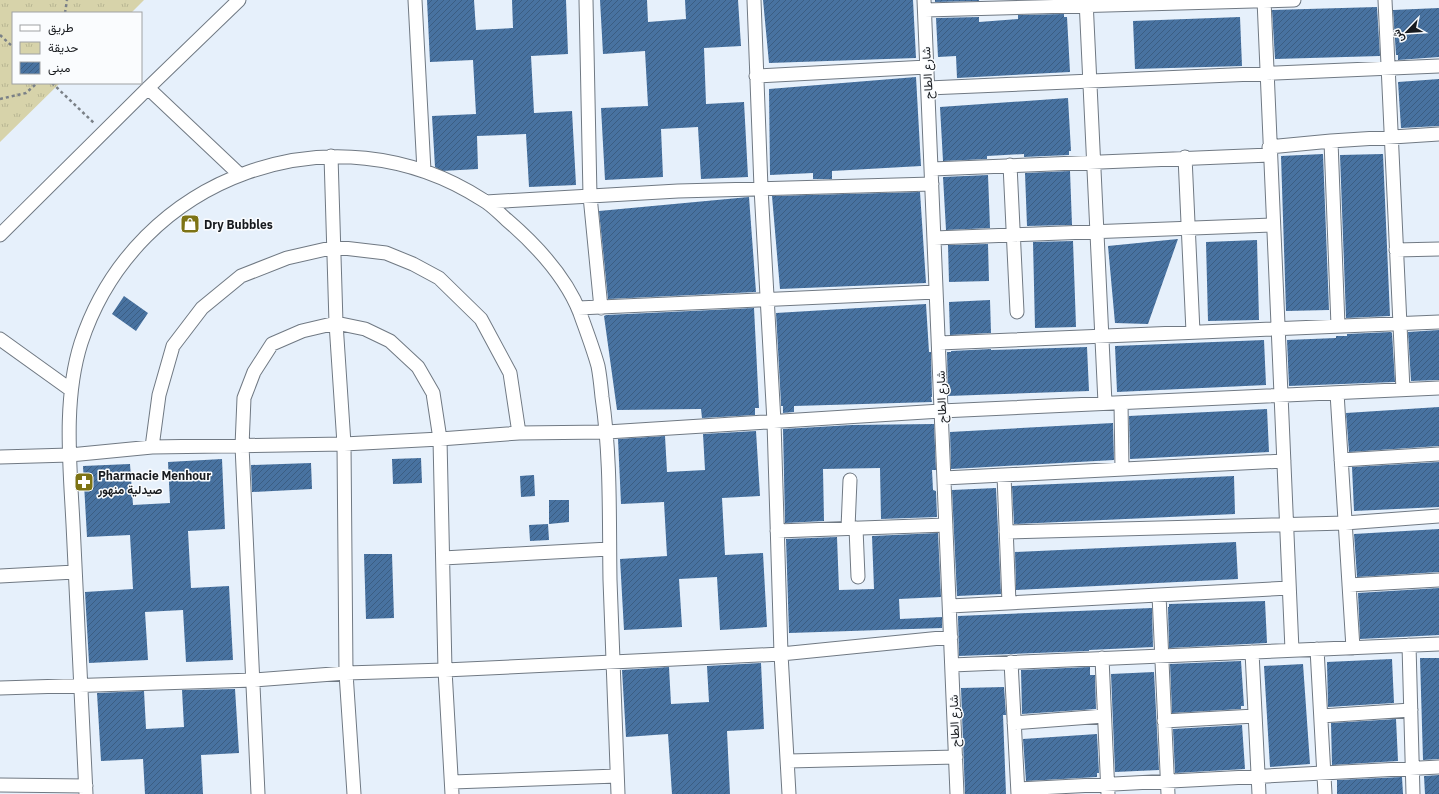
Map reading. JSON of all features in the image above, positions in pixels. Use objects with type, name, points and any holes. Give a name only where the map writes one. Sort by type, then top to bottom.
[{"type":"street","points":[[0,235],[239,0]]},
{"type":"street","points":[[415,0],[424,171]]},
{"type":"street","points":[[586,0],[590,196],[601,308]]},
{"type":"street","points":[[754,0],[761,188],[774,422],[781,654],[789,794]]},
{"type":"street","points":[[1264,0],[1292,650]]},
{"type":"street","points":[[924,5],[1294,0]]},
{"type":"street","points":[[1385,0],[1403,390]]},
{"type":"street","points":[[1086,3],[1105,403]]},
{"type":"street","name":"شارع الطاح","points":[[924,5],[958,794]]},
{"type":"street","points":[[928,88],[1439,66]]},
{"type":"street","points":[[756,76],[927,67]]},
{"type":"street","points":[[148,88],[238,174]]},
{"type":"street","points":[[932,169],[1185,157],[1270,151],[1331,141],[1439,134]]},
{"type":"street","points":[[1331,141],[1338,326]]},
{"type":"street","points":[[331,156],[335,247],[336,323],[344,444],[346,673],[354,794]]},
{"type":"street","points":[[0,785],[86,790],[70,455],[71,390],[81,344],[99,299],[125,259],[158,224],[196,196],[238,174],[284,161],[331,156],[356,156],[378,159],[424,171],[463,188],[486,202],[530,239],[557,272],[578,308],[598,367],[607,432],[612,662],[618,794]]},
{"type":"street","points":[[1185,157],[1193,332]]},
{"type":"street","points":[[1010,165],[1017,312]]},
{"type":"street","points":[[486,202],[678,191],[932,184]]},
{"type":"street","points":[[934,238],[1273,225]]},
{"type":"street","points":[[152,447],[159,395],[173,346],[202,308],[241,276],[287,258],[335,247],[386,253],[413,264],[439,278],[481,319],[510,373],[519,433]]},
{"type":"street","points":[[1396,250],[1439,249]]},
{"type":"street","points":[[578,308],[936,292]]},
{"type":"street","points":[[939,343],[1439,322]]},
{"type":"street","points":[[258,794],[254,680],[242,446],[244,398],[254,372],[272,344],[302,331],[336,323],[365,329],[390,341],[418,367],[433,393],[440,439],[445,670],[452,788],[617,776]]},
{"type":"street","points":[[0,339],[71,390]]},
{"type":"street","points":[[0,457],[70,455],[152,447],[344,444],[519,433],[607,432],[941,411],[1439,388]]},
{"type":"street","points":[[1337,393],[1353,648]]},
{"type":"street","points":[[1121,403],[1122,469]]},
{"type":"street","points":[[1341,460],[1439,454]]},
{"type":"street","points":[[944,478],[1284,461]]},
{"type":"street","points":[[1004,475],[1009,603]]},
{"type":"street","points":[[850,480],[852,528],[858,577]]},
{"type":"street","points":[[1006,532],[1345,524],[1439,516]]},
{"type":"street","points":[[777,531],[946,525]]},
{"type":"street","points":[[443,558],[609,549]]},
{"type":"street","points":[[0,576],[75,572]]},
{"type":"street","points":[[1349,585],[1439,580]]},
{"type":"street","points":[[950,606],[1289,588]]},
{"type":"street","points":[[1158,595],[1167,788]]},
{"type":"street","points":[[0,688],[254,680],[346,673],[445,670],[781,654],[951,637]]},
{"type":"street","points":[[952,664],[1439,644]]},
{"type":"street","points":[[1409,645],[1413,794]]},
{"type":"street","points":[[1317,649],[1325,794]]},
{"type":"street","points":[[1252,652],[1259,794]]},
{"type":"street","points":[[1102,658],[1108,789]]},
{"type":"street","points":[[1011,662],[1018,792],[1167,788],[1258,776],[1439,767]]},
{"type":"street","points":[[1321,716],[1411,710]]},
{"type":"street","points":[[1014,723],[1104,716]]},
{"type":"street","points":[[1164,720],[1255,716]]},
{"type":"street","points":[[788,761],[956,757]]},
{"type":"path","points":[[65,12],[67,0]]},
{"type":"path","points":[[0,35],[12,46]]},
{"type":"path","points":[[0,99],[26,93],[36,84]]},
{"type":"path","points":[[53,84],[104,132]]},
{"type":"green space","points":[[0,0],[144,0],[132,12],[12,12],[12,84],[59,84],[0,142]]},
{"type":"building","points":[[427,0],[474,0],[476,30],[513,28],[512,0],[566,0],[568,54],[531,56],[534,113],[572,111],[576,185],[529,187],[526,134],[477,136],[478,169],[442,171],[435,167],[432,116],[476,114],[473,60],[430,62]]},
{"type":"building","points":[[600,0],[647,0],[648,22],[686,19],[685,0],[738,0],[741,46],[704,48],[706,104],[744,102],[748,177],[701,179],[698,127],[661,129],[663,177],[605,180],[601,108],[648,106],[645,51],[603,54]]},
{"type":"building","points":[[763,0],[913,0],[916,58],[769,63]]},
{"type":"building","points":[[935,0],[979,0],[979,1],[935,2]]},
{"type":"building","points":[[1377,7],[1380,56],[1275,59],[1272,10]]},
{"type":"building","points":[[1439,8],[1439,57],[1398,60],[1398,55],[1396,55],[1393,10]]},
{"type":"building","points":[[1064,14],[1064,17],[1067,17],[1070,72],[957,78],[956,56],[938,57],[936,18],[979,17],[979,22],[1018,19],[1018,15]]},
{"type":"building","points":[[1240,17],[1242,66],[1135,69],[1133,21]]},
{"type":"building","points":[[916,77],[921,166],[832,171],[832,179],[813,179],[813,173],[770,175],[769,89]]},
{"type":"building","points":[[1439,79],[1439,126],[1401,128],[1398,82]]},
{"type":"building","points":[[1068,98],[1071,151],[1069,151],[1069,155],[1024,157],[1024,154],[987,156],[987,159],[943,161],[940,107]]},
{"type":"building","points":[[1323,154],[1329,310],[1286,311],[1281,156]]},
{"type":"building","points":[[1383,154],[1390,316],[1346,318],[1340,155]]},
{"type":"building","points":[[1070,171],[1072,225],[1027,226],[1025,173]]},
{"type":"building","points":[[988,175],[990,228],[946,230],[943,177]]},
{"type":"building","points":[[920,192],[926,283],[780,289],[772,196]]},
{"type":"building","points":[[749,197],[756,292],[608,299],[599,211]]},
{"type":"building","points":[[1178,239],[1148,324],[1115,323],[1108,246]]},
{"type":"building","points":[[1257,240],[1259,320],[1208,321],[1206,242]]},
{"type":"building","points":[[1073,241],[1076,327],[1035,328],[1033,242]]},
{"type":"building","points":[[988,244],[989,281],[949,282],[948,245]]},
{"type":"building","points":[[124,296],[148,313],[136,331],[112,314]]},
{"type":"building","points":[[990,300],[991,333],[950,335],[949,302]]},
{"type":"building","points":[[926,304],[929,352],[931,352],[932,402],[794,406],[794,412],[783,413],[783,406],[781,406],[776,313]]},
{"type":"building","points":[[754,308],[759,408],[755,408],[755,415],[702,418],[701,409],[617,410],[604,316]]},
{"type":"building","points":[[1439,330],[1439,380],[1411,381],[1408,332]]},
{"type":"building","points":[[1391,332],[1395,382],[1289,386],[1287,340],[1336,338],[1336,336],[1347,336],[1347,334]]},
{"type":"building","points":[[1264,340],[1266,385],[1117,392],[1115,346]]},
{"type":"building","points":[[1087,347],[1089,391],[948,396],[947,352],[991,349]]},
{"type":"building","points":[[1439,407],[1439,446],[1349,452],[1346,413]]},
{"type":"building","points":[[1267,409],[1269,452],[1130,459],[1129,416]]},
{"type":"building","points":[[1113,423],[1114,460],[951,469],[950,432]]},
{"type":"building","points":[[934,424],[936,470],[932,470],[933,490],[936,491],[937,517],[881,519],[880,468],[823,469],[824,521],[785,523],[783,429],[852,425]]},
{"type":"building","points":[[756,431],[760,496],[722,498],[725,555],[763,553],[767,627],[720,630],[717,577],[679,579],[682,627],[624,630],[620,559],[667,556],[664,502],[621,504],[618,439],[665,436],[667,472],[705,470],[703,434]]},
{"type":"building","points":[[421,458],[422,483],[393,484],[392,459]]},
{"type":"building","points":[[222,459],[225,529],[188,531],[191,588],[229,586],[233,660],[186,662],[183,610],[145,612],[148,660],[89,663],[85,592],[133,589],[130,535],[87,537],[83,466],[130,464],[133,505],[170,503],[168,462]]},
{"type":"building","points":[[1439,462],[1439,507],[1354,511],[1352,467]]},
{"type":"building","points":[[311,463],[312,489],[252,492],[251,465]]},
{"type":"building","points":[[534,475],[535,496],[521,497],[520,476]]},
{"type":"building","points":[[1234,476],[1235,514],[1014,524],[1012,486]]},
{"type":"building","points":[[996,488],[1001,594],[957,596],[952,490]]},
{"type":"building","points":[[549,500],[569,500],[569,522],[549,524]]},
{"type":"building","points":[[548,524],[549,540],[530,541],[529,525]]},
{"type":"building","points":[[1439,529],[1439,572],[1357,577],[1354,534]]},
{"type":"building","points":[[938,533],[941,597],[899,599],[900,619],[942,617],[942,628],[789,633],[786,539],[837,537],[839,590],[874,589],[872,536]]},
{"type":"building","points":[[1236,542],[1238,579],[1016,590],[1015,552]]},
{"type":"building","points":[[364,554],[392,554],[394,618],[366,619]]},
{"type":"building","points":[[1439,588],[1439,635],[1360,639],[1358,593]]},
{"type":"building","points":[[1265,601],[1267,643],[1169,648],[1169,604]]},
{"type":"building","points":[[1152,608],[1153,647],[959,656],[958,616]]},
{"type":"building","points":[[1420,658],[1439,658],[1439,759],[1423,760]]},
{"type":"building","points":[[1392,659],[1394,703],[1328,707],[1327,662]]},
{"type":"building","points":[[1241,661],[1244,706],[1241,706],[1241,709],[1172,713],[1170,664]]},
{"type":"building","points":[[761,663],[764,729],[727,731],[730,794],[672,794],[668,734],[626,737],[622,670],[669,667],[671,704],[709,702],[707,666]]},
{"type":"building","points":[[1303,664],[1310,764],[1270,767],[1264,666]]},
{"type":"building","points":[[1090,667],[1090,675],[1095,675],[1096,709],[1022,714],[1021,670]]},
{"type":"building","points":[[1154,672],[1159,770],[1115,772],[1111,674]]},
{"type":"building","points":[[1004,687],[1006,715],[1003,715],[1006,794],[965,794],[961,688]]},
{"type":"building","points":[[235,689],[239,753],[201,755],[203,794],[145,794],[143,759],[101,761],[97,693],[144,691],[146,729],[184,727],[182,690]]},
{"type":"building","points":[[1396,719],[1398,761],[1332,765],[1331,723]]},
{"type":"building","points":[[1242,725],[1245,769],[1175,773],[1173,729]]},
{"type":"building","points":[[1097,734],[1099,773],[1097,773],[1097,777],[1026,781],[1023,739]]},
{"type":"building","points":[[1439,775],[1439,794],[1425,794],[1424,776]]},
{"type":"building","points":[[1402,777],[1403,794],[1337,794],[1337,780]]},
{"type":"place","name":"Dry Bubbles","points":[[190,224]]},
{"type":"place","name":"Pharmacie Menhour صيدلية منهور","points":[[84,482]]}]
